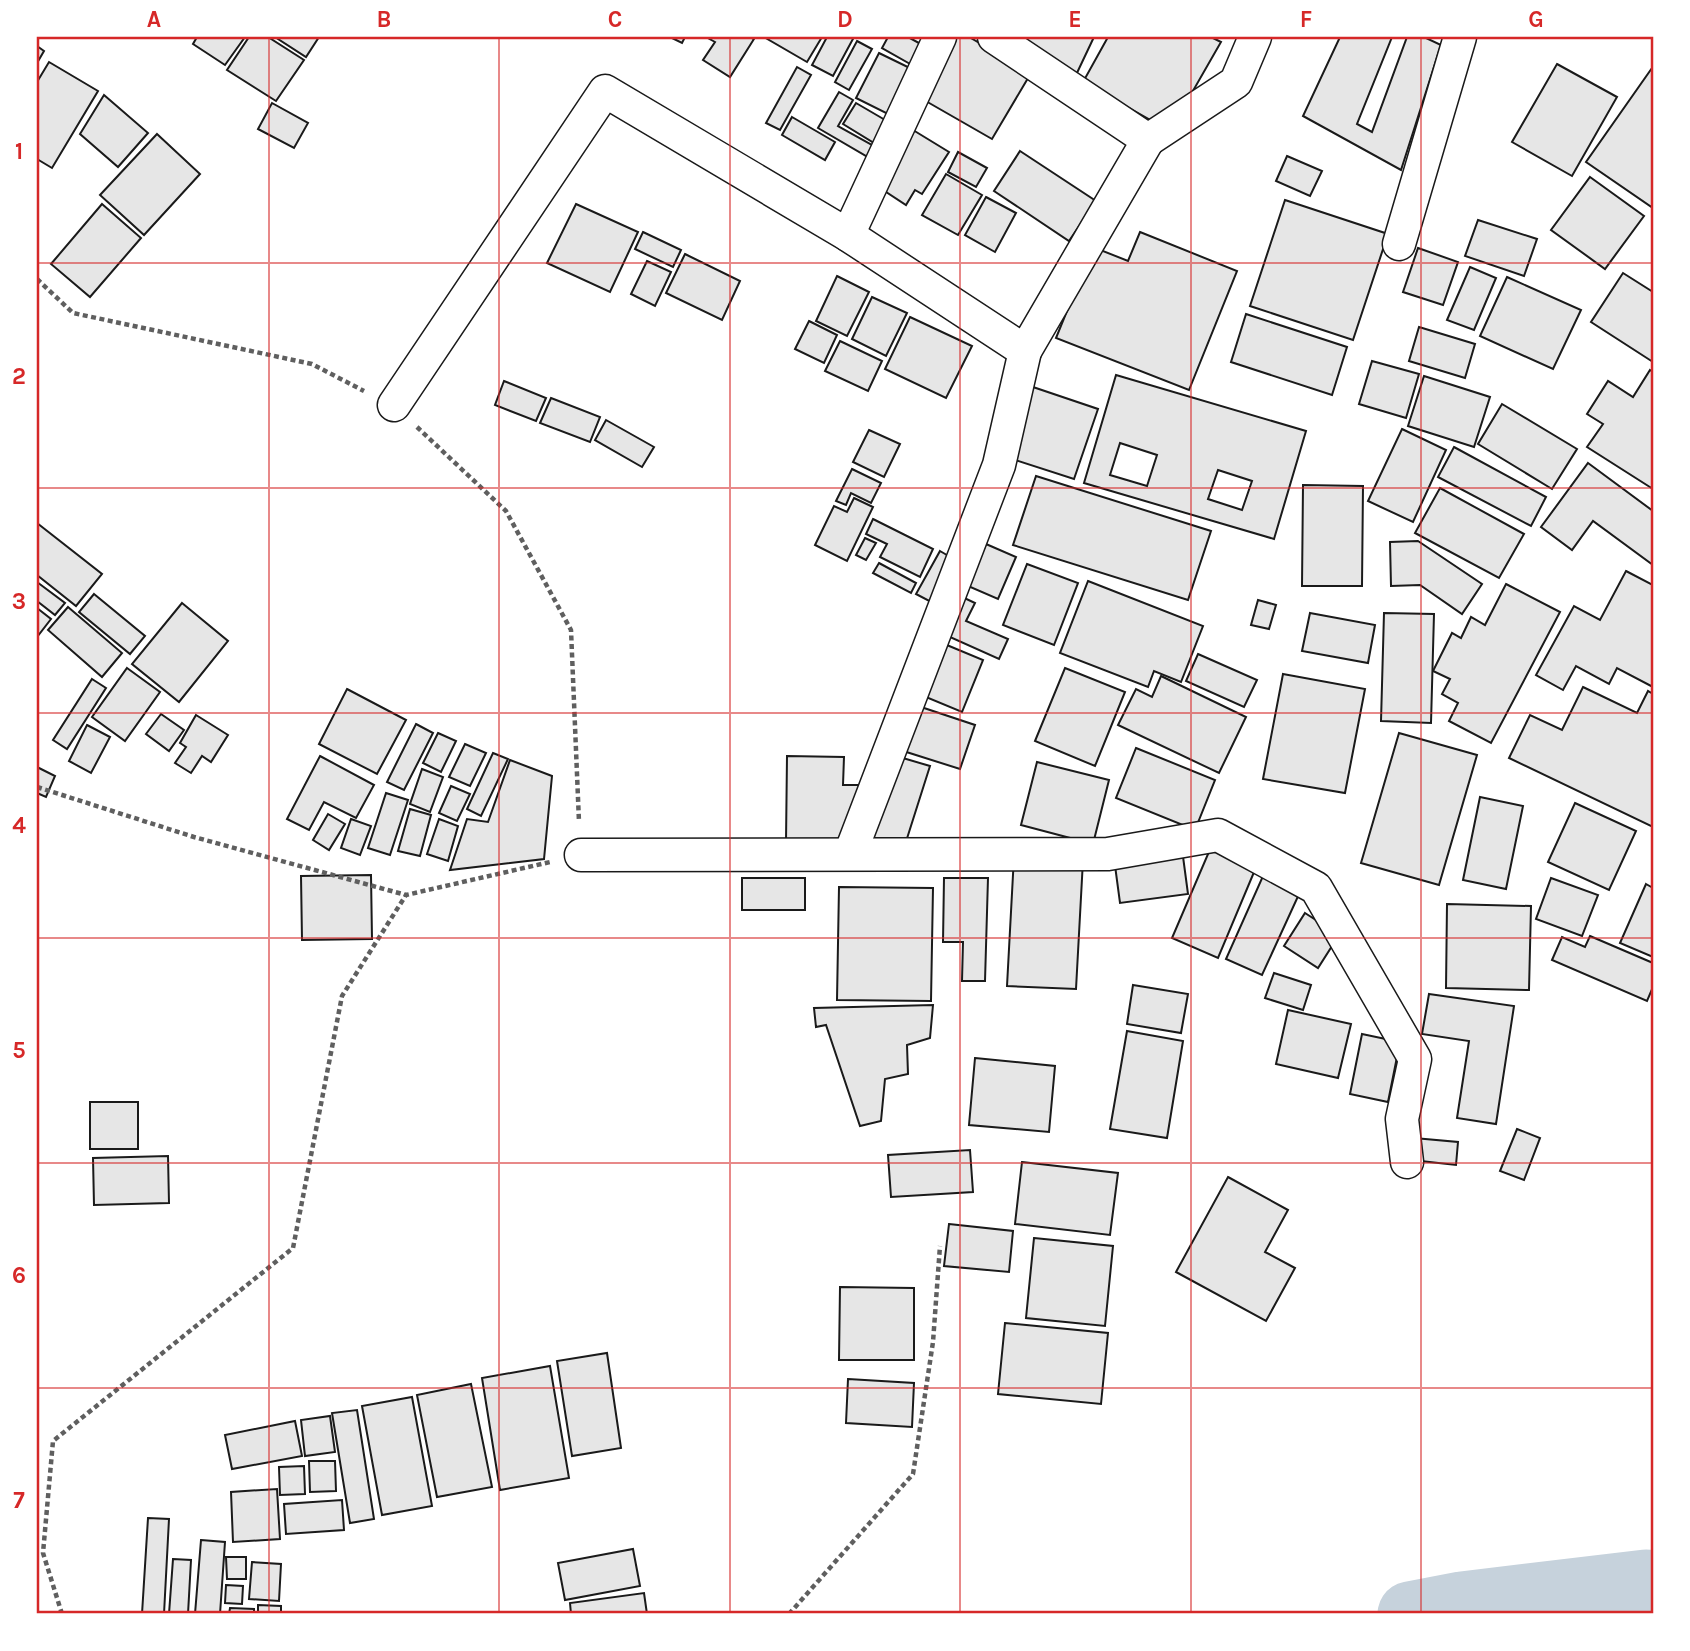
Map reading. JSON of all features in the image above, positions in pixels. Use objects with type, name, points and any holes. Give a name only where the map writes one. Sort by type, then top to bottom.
[{"type":"street","points":[[848,235],[940,37]]},
{"type":"street","points":[[994,37],[1148,140]]},
{"type":"street","points":[[850,854],[999,465],[1025,351],[1148,140],[1236,82],[1255,37]]},
{"type":"street","points":[[1399,244],[1460,37]]},
{"type":"street","points":[[394,405],[605,91],[848,235],[1025,351]]},
{"type":"street","points":[[581,855],[1108,854],[1218,835],[1316,888],[1415,1059],[1402,1119],[1408,1162]]},
{"type":"path","points":[[37,279],[73,313],[312,364],[394,405],[506,511],[570,630],[581,855],[407,895],[194,837],[37,786]]},
{"type":"path","points":[[62,1614],[43,1553],[53,1441],[293,1248],[342,996],[407,895]]},
{"type":"path","points":[[789,1614],[913,1474],[933,1342],[940,1246]]},
{"type":"building","points":[[197,37],[245,37],[225,65],[193,44]]},
{"type":"building","points":[[249,37],[268,37],[304,60],[276,101],[227,70]]},
{"type":"building","points":[[275,37],[319,37],[306,57]]},
{"type":"building","points":[[670,37],[685,37],[682,43]]},
{"type":"building","points":[[706,37],[754,39],[730,77],[703,60],[715,42]]},
{"type":"building","points":[[764,37],[822,37],[807,62]]},
{"type":"building","points":[[827,37],[854,37],[833,76],[812,65]]},
{"type":"building","points":[[888,37],[908,37],[930,49],[919,69],[882,48]]},
{"type":"building","points":[[952,37],[969,37],[1031,73],[992,139],[917,96]]},
{"type":"building","points":[[1011,37],[1094,37],[1076,75]]},
{"type":"building","points":[[1108,37],[1211,37],[1221,42],[1170,131],[1083,82]]},
{"type":"building","points":[[1340,37],[1392,37],[1357,124],[1372,132],[1407,37],[1424,37],[1441,45],[1401,170],[1303,116]]},
{"type":"building","points":[[857,41],[872,49],[849,90],[835,82]]},
{"type":"building","points":[[37,46],[44,51],[37,63]]},
{"type":"building","points":[[879,53],[916,71],[894,117],[856,98]]},
{"type":"building","points":[[49,62],[98,91],[52,168],[37,159],[37,82]]},
{"type":"building","points":[[1557,64],[1617,97],[1572,176],[1512,142]]},
{"type":"building","points":[[797,67],[811,75],[780,130],[766,123]]},
{"type":"building","points":[[1653,69],[1653,208],[1586,162]]},
{"type":"building","points":[[839,92],[853,100],[838,126],[879,149],[873,160],[818,128]]},
{"type":"building","points":[[104,95],[148,133],[118,167],[80,134]]},
{"type":"building","points":[[272,103],[308,123],[294,148],[258,129]]},
{"type":"building","points":[[856,103],[892,124],[879,146],[843,124]]},
{"type":"building","points":[[792,117],[835,142],[825,160],[782,135]]},
{"type":"building","points":[[913,130],[949,152],[922,194],[915,190],[906,205],[877,186]]},
{"type":"building","points":[[157,134],[200,174],[144,235],[100,195]]},
{"type":"building","points":[[1020,151],[1096,201],[1069,241],[994,191]]},
{"type":"building","points":[[958,152],[987,168],[976,187],[948,172]]},
{"type":"building","points":[[1287,156],[1322,171],[1310,196],[1276,181]]},
{"type":"building","points":[[946,174],[982,195],[958,235],[922,215]]},
{"type":"building","points":[[1590,177],[1644,216],[1605,269],[1551,230]]},
{"type":"building","points":[[986,197],[1016,213],[995,252],[965,235]]},
{"type":"building","points":[[1285,200],[1388,234],[1353,340],[1250,306]]},
{"type":"building","points":[[102,204],[141,238],[90,297],[51,264]]},
{"type":"building","points":[[576,204],[638,232],[610,292],[547,263]]},
{"type":"building","points":[[1478,220],[1537,239],[1524,276],[1465,256]]},
{"type":"building","points":[[643,232],[681,250],[673,267],[635,249]]},
{"type":"building","points":[[1140,232],[1237,271],[1189,390],[1056,338],[1093,247],[1128,261]]},
{"type":"building","points":[[1418,248],[1458,262],[1443,305],[1403,292]]},
{"type":"building","points":[[685,254],[740,281],[722,320],[666,293]]},
{"type":"building","points":[[647,261],[671,272],[655,306],[631,294]]},
{"type":"building","points":[[1470,267],[1496,278],[1474,330],[1447,320]]},
{"type":"building","points":[[1623,273],[1653,292],[1653,362],[1591,322]]},
{"type":"building","points":[[837,276],[869,292],[847,336],[816,321]]},
{"type":"building","points":[[1507,277],[1581,310],[1553,369],[1480,336]]},
{"type":"building","points":[[872,297],[907,313],[886,356],[852,339]]},
{"type":"building","points":[[1246,314],[1347,347],[1332,395],[1231,362]]},
{"type":"building","points":[[910,317],[972,346],[946,398],[885,369]]},
{"type":"building","points":[[809,321],[837,335],[824,363],[795,349]]},
{"type":"building","points":[[1419,327],[1475,344],[1465,378],[1409,361]]},
{"type":"building","points":[[840,341],[882,361],[868,391],[825,371]]},
{"type":"building","points":[[1372,361],[1419,374],[1406,418],[1359,404]]},
{"type":"building","points":[[1650,370],[1653,372],[1653,489],[1587,447],[1603,424],[1587,414],[1608,381],[1633,397]]},
{"type":"building","points":[[1116,375],[1306,431],[1274,539],[1084,483]],"holes":[[[1120,443],[1157,455],[1147,486],[1110,475]],[[1218,470],[1252,481],[1242,510],[1208,499]]]},
{"type":"building","points":[[1424,376],[1490,397],[1474,447],[1408,426]]},
{"type":"building","points":[[504,381],[546,398],[536,421],[495,405]]},
{"type":"building","points":[[1027,385],[1098,409],[1074,479],[1003,456]]},
{"type":"building","points":[[551,398],[600,417],[590,442],[540,423]]},
{"type":"building","points":[[1502,404],[1577,449],[1552,489],[1478,444]]},
{"type":"building","points":[[606,420],[654,447],[642,467],[595,440]]},
{"type":"building","points":[[1402,429],[1446,450],[1413,522],[1368,501]]},
{"type":"building","points":[[869,430],[900,444],[884,477],[853,462]]},
{"type":"building","points":[[1454,447],[1546,497],[1531,526],[1438,477]]},
{"type":"building","points":[[1588,463],[1653,511],[1653,565],[1593,521],[1572,550],[1541,527]]},
{"type":"building","points":[[852,469],[881,483],[871,503],[851,493],[846,505],[836,501]]},
{"type":"building","points":[[1036,476],[1211,531],[1188,600],[1013,545]]},
{"type":"building","points":[[1303,485],[1363,486],[1362,586],[1302,586]]},
{"type":"building","points":[[1440,488],[1524,534],[1499,578],[1415,533]]},
{"type":"building","points":[[854,498],[873,507],[847,561],[815,545],[834,506],[847,512]]},
{"type":"building","points":[[873,519],[933,549],[920,577],[880,557],[887,544],[866,534]]},
{"type":"building","points":[[37,523],[102,574],[76,606],[37,575]]},
{"type":"building","points":[[865,538],[876,543],[866,560],[856,555]]},
{"type":"building","points":[[1418,541],[1482,584],[1462,614],[1420,585],[1391,586],[1390,542]]},
{"type":"building","points":[[986,544],[1016,557],[998,599],[968,586]]},
{"type":"building","points":[[940,551],[957,561],[933,603],[916,594]]},
{"type":"building","points":[[879,563],[916,583],[911,593],[873,573]]},
{"type":"building","points":[[1027,564],[1078,583],[1054,645],[1003,625]]},
{"type":"building","points":[[1626,571],[1653,585],[1653,687],[1617,668],[1609,684],[1576,666],[1563,690],[1536,675],[1574,606],[1600,620]]},
{"type":"building","points":[[1088,581],[1203,626],[1181,682],[1154,671],[1148,687],[1060,653]]},
{"type":"building","points":[[37,582],[65,603],[55,615],[37,601]]},
{"type":"building","points":[[1506,584],[1560,612],[1491,743],[1449,721],[1458,703],[1442,694],[1450,679],[1433,671],[1452,633],[1461,638],[1471,617],[1485,625]]},
{"type":"building","points":[[94,594],[145,636],[130,654],[79,612]]},
{"type":"building","points":[[958,595],[975,603],[966,621],[1008,639],[999,659],[941,633]]},
{"type":"building","points":[[1258,600],[1276,605],[1269,629],[1251,625]]},
{"type":"building","points":[[182,603],[228,641],[179,702],[132,664]]},
{"type":"building","points":[[68,607],[122,653],[102,677],[48,630]]},
{"type":"building","points":[[37,608],[51,619],[37,637]]},
{"type":"building","points":[[1310,613],[1375,625],[1368,663],[1302,651]]},
{"type":"building","points":[[1384,613],[1434,614],[1431,723],[1381,721]]},
{"type":"building","points":[[942,643],[983,660],[962,712],[921,695]]},
{"type":"building","points":[[1198,654],[1257,680],[1244,707],[1186,681]]},
{"type":"building","points":[[127,668],[160,692],[125,741],[92,717]]},
{"type":"building","points":[[1065,668],[1125,692],[1095,766],[1035,741]]},
{"type":"building","points":[[1283,674],[1365,689],[1345,793],[1263,779]]},
{"type":"building","points":[[1161,676],[1246,717],[1219,773],[1118,725],[1136,689],[1152,697]]},
{"type":"building","points":[[92,679],[106,688],[67,749],[53,740]]},
{"type":"building","points":[[1583,687],[1637,713],[1648,691],[1653,694],[1653,827],[1509,758],[1530,715],[1562,730]]},
{"type":"building","points":[[347,689],[406,720],[377,774],[319,744]]},
{"type":"building","points":[[912,704],[975,725],[960,769],[897,749]]},
{"type":"building","points":[[161,714],[184,730],[169,751],[146,734]]},
{"type":"building","points":[[196,715],[228,735],[211,762],[202,756],[191,773],[175,763],[186,747],[180,743]]},
{"type":"building","points":[[416,724],[433,733],[404,790],[387,782]]},
{"type":"building","points":[[87,725],[110,737],[91,773],[69,761]]},
{"type":"building","points":[[438,733],[456,741],[441,772],[423,763]]},
{"type":"building","points":[[1399,733],[1477,755],[1439,885],[1361,863]]},
{"type":"building","points":[[465,744],[486,753],[470,786],[449,777]]},
{"type":"building","points":[[1136,748],[1215,780],[1195,830],[1116,798]]},
{"type":"building","points":[[493,753],[508,759],[481,816],[467,809]]},
{"type":"building","points":[[320,756],[374,785],[356,818],[324,802],[309,830],[287,819]]},
{"type":"building","points":[[787,756],[844,757],[843,785],[864,785],[863,844],[786,842]]},
{"type":"building","points":[[896,756],[930,766],[903,851],[870,841]]},
{"type":"building","points":[[510,760],[552,776],[544,859],[450,870],[467,819],[488,822]]},
{"type":"building","points":[[1037,762],[1109,780],[1093,844],[1021,825]]},
{"type":"building","points":[[37,767],[55,776],[46,797],[37,793]]},
{"type":"building","points":[[422,769],[443,777],[430,812],[410,804]]},
{"type":"building","points":[[451,786],[470,794],[457,821],[439,813]]},
{"type":"building","points":[[386,793],[408,800],[390,855],[368,848]]},
{"type":"building","points":[[1480,797],[1523,806],[1506,889],[1463,880]]},
{"type":"building","points":[[1575,803],[1636,831],[1609,890],[1548,862]]},
{"type":"building","points":[[410,809],[431,815],[420,856],[398,851]]},
{"type":"building","points":[[328,814],[345,824],[329,850],[313,840]]},
{"type":"building","points":[[351,819],[371,826],[360,855],[341,848]]},
{"type":"building","points":[[439,819],[458,826],[448,861],[427,854]]},
{"type":"building","points":[[1211,847],[1257,865],[1218,958],[1172,938]]},
{"type":"building","points":[[1182,849],[1188,894],[1120,903],[1114,858]]},
{"type":"building","points":[[1014,856],[1083,860],[1076,989],[1007,986]]},
{"type":"building","points":[[371,875],[372,939],[302,940],[301,876]]},
{"type":"building","points":[[1263,876],[1300,892],[1262,975],[1226,959]]},
{"type":"building","points":[[742,878],[805,878],[805,910],[742,910]]},
{"type":"building","points":[[944,878],[988,878],[985,981],[962,981],[963,942],[943,942]]},
{"type":"building","points":[[1551,878],[1598,895],[1582,936],[1536,919]]},
{"type":"building","points":[[1646,884],[1653,888],[1653,957],[1620,943]]},
{"type":"building","points":[[839,887],[933,888],[931,1001],[837,1000]]},
{"type":"building","points":[[1447,904],[1531,906],[1529,990],[1446,988]]},
{"type":"building","points":[[1305,913],[1339,935],[1318,968],[1284,946]]},
{"type":"building","points":[[1590,936],[1653,963],[1653,987],[1647,1001],[1552,960],[1562,937],[1585,947]]},
{"type":"building","points":[[1274,973],[1311,985],[1303,1010],[1265,998]]},
{"type":"building","points":[[1133,985],[1188,994],[1181,1033],[1127,1024]]},
{"type":"building","points":[[1429,994],[1514,1006],[1496,1124],[1457,1118],[1469,1041],[1422,1034]]},
{"type":"building","points":[[933,1005],[930,1038],[907,1045],[908,1074],[885,1079],[881,1121],[860,1126],[826,1025],[816,1027],[814,1008]]},
{"type":"building","points":[[1288,1010],[1351,1024],[1338,1078],[1276,1064]]},
{"type":"building","points":[[1127,1031],[1183,1041],[1167,1138],[1110,1129]]},
{"type":"building","points":[[1362,1034],[1400,1042],[1388,1102],[1350,1094]]},
{"type":"building","points":[[975,1058],[1055,1066],[1049,1132],[969,1125]]},
{"type":"building","points":[[90,1102],[138,1102],[138,1149],[90,1149]]},
{"type":"building","points":[[1517,1129],[1540,1138],[1524,1180],[1500,1171]]},
{"type":"building","points":[[1414,1138],[1458,1142],[1456,1165],[1412,1160]]},
{"type":"building","points":[[970,1150],[973,1192],[891,1197],[888,1155]]},
{"type":"building","points":[[168,1156],[169,1203],[94,1205],[93,1158]]},
{"type":"building","points":[[1022,1162],[1118,1173],[1110,1235],[1015,1224]]},
{"type":"building","points":[[1228,1177],[1288,1210],[1265,1252],[1295,1268],[1266,1321],[1176,1272]]},
{"type":"building","points":[[949,1224],[1013,1231],[1009,1272],[944,1266]]},
{"type":"building","points":[[1034,1238],[1113,1246],[1105,1326],[1026,1318]]},
{"type":"building","points":[[840,1287],[914,1288],[914,1360],[839,1360]]},
{"type":"building","points":[[1005,1323],[1108,1333],[1101,1404],[998,1394]]},
{"type":"building","points":[[607,1353],[621,1448],[572,1456],[557,1361]]},
{"type":"building","points":[[550,1366],[569,1478],[500,1490],[482,1378]]},
{"type":"building","points":[[848,1379],[914,1383],[912,1427],[846,1423]]},
{"type":"building","points":[[471,1384],[492,1487],[437,1497],[417,1395]]},
{"type":"building","points":[[412,1397],[432,1506],[382,1515],[362,1406]]},
{"type":"building","points":[[357,1410],[374,1519],[350,1523],[332,1413]]},
{"type":"building","points":[[330,1416],[335,1452],[305,1456],[301,1420]]},
{"type":"building","points":[[295,1421],[302,1456],[232,1469],[225,1435]]},
{"type":"building","points":[[309,1461],[335,1461],[336,1491],[310,1492]]},
{"type":"building","points":[[304,1466],[305,1494],[280,1495],[279,1467]]},
{"type":"building","points":[[277,1489],[280,1539],[233,1542],[231,1492]]},
{"type":"building","points":[[342,1500],[344,1530],[286,1534],[284,1504]]},
{"type":"building","points":[[148,1518],[169,1519],[164,1614],[142,1614]]},
{"type":"building","points":[[201,1540],[225,1542],[220,1614],[195,1614]]},
{"type":"building","points":[[633,1549],[640,1586],[565,1600],[558,1563]]},
{"type":"building","points":[[226,1557],[246,1557],[246,1579],[227,1579]]},
{"type":"building","points":[[173,1559],[191,1560],[188,1614],[169,1614]]},
{"type":"building","points":[[252,1562],[281,1564],[279,1601],[249,1599]]},
{"type":"building","points":[[226,1585],[243,1586],[242,1604],[225,1603]]},
{"type":"building","points":[[644,1593],[647,1614],[571,1614],[570,1603]]},
{"type":"building","points":[[258,1605],[281,1606],[281,1614],[258,1614]]},
{"type":"building","points":[[230,1608],[254,1609],[254,1614],[229,1614]]},
{"type":"waterway","points":[[1410,1614],[1462,1604],[1646,1582],[1653,1586]]}]
